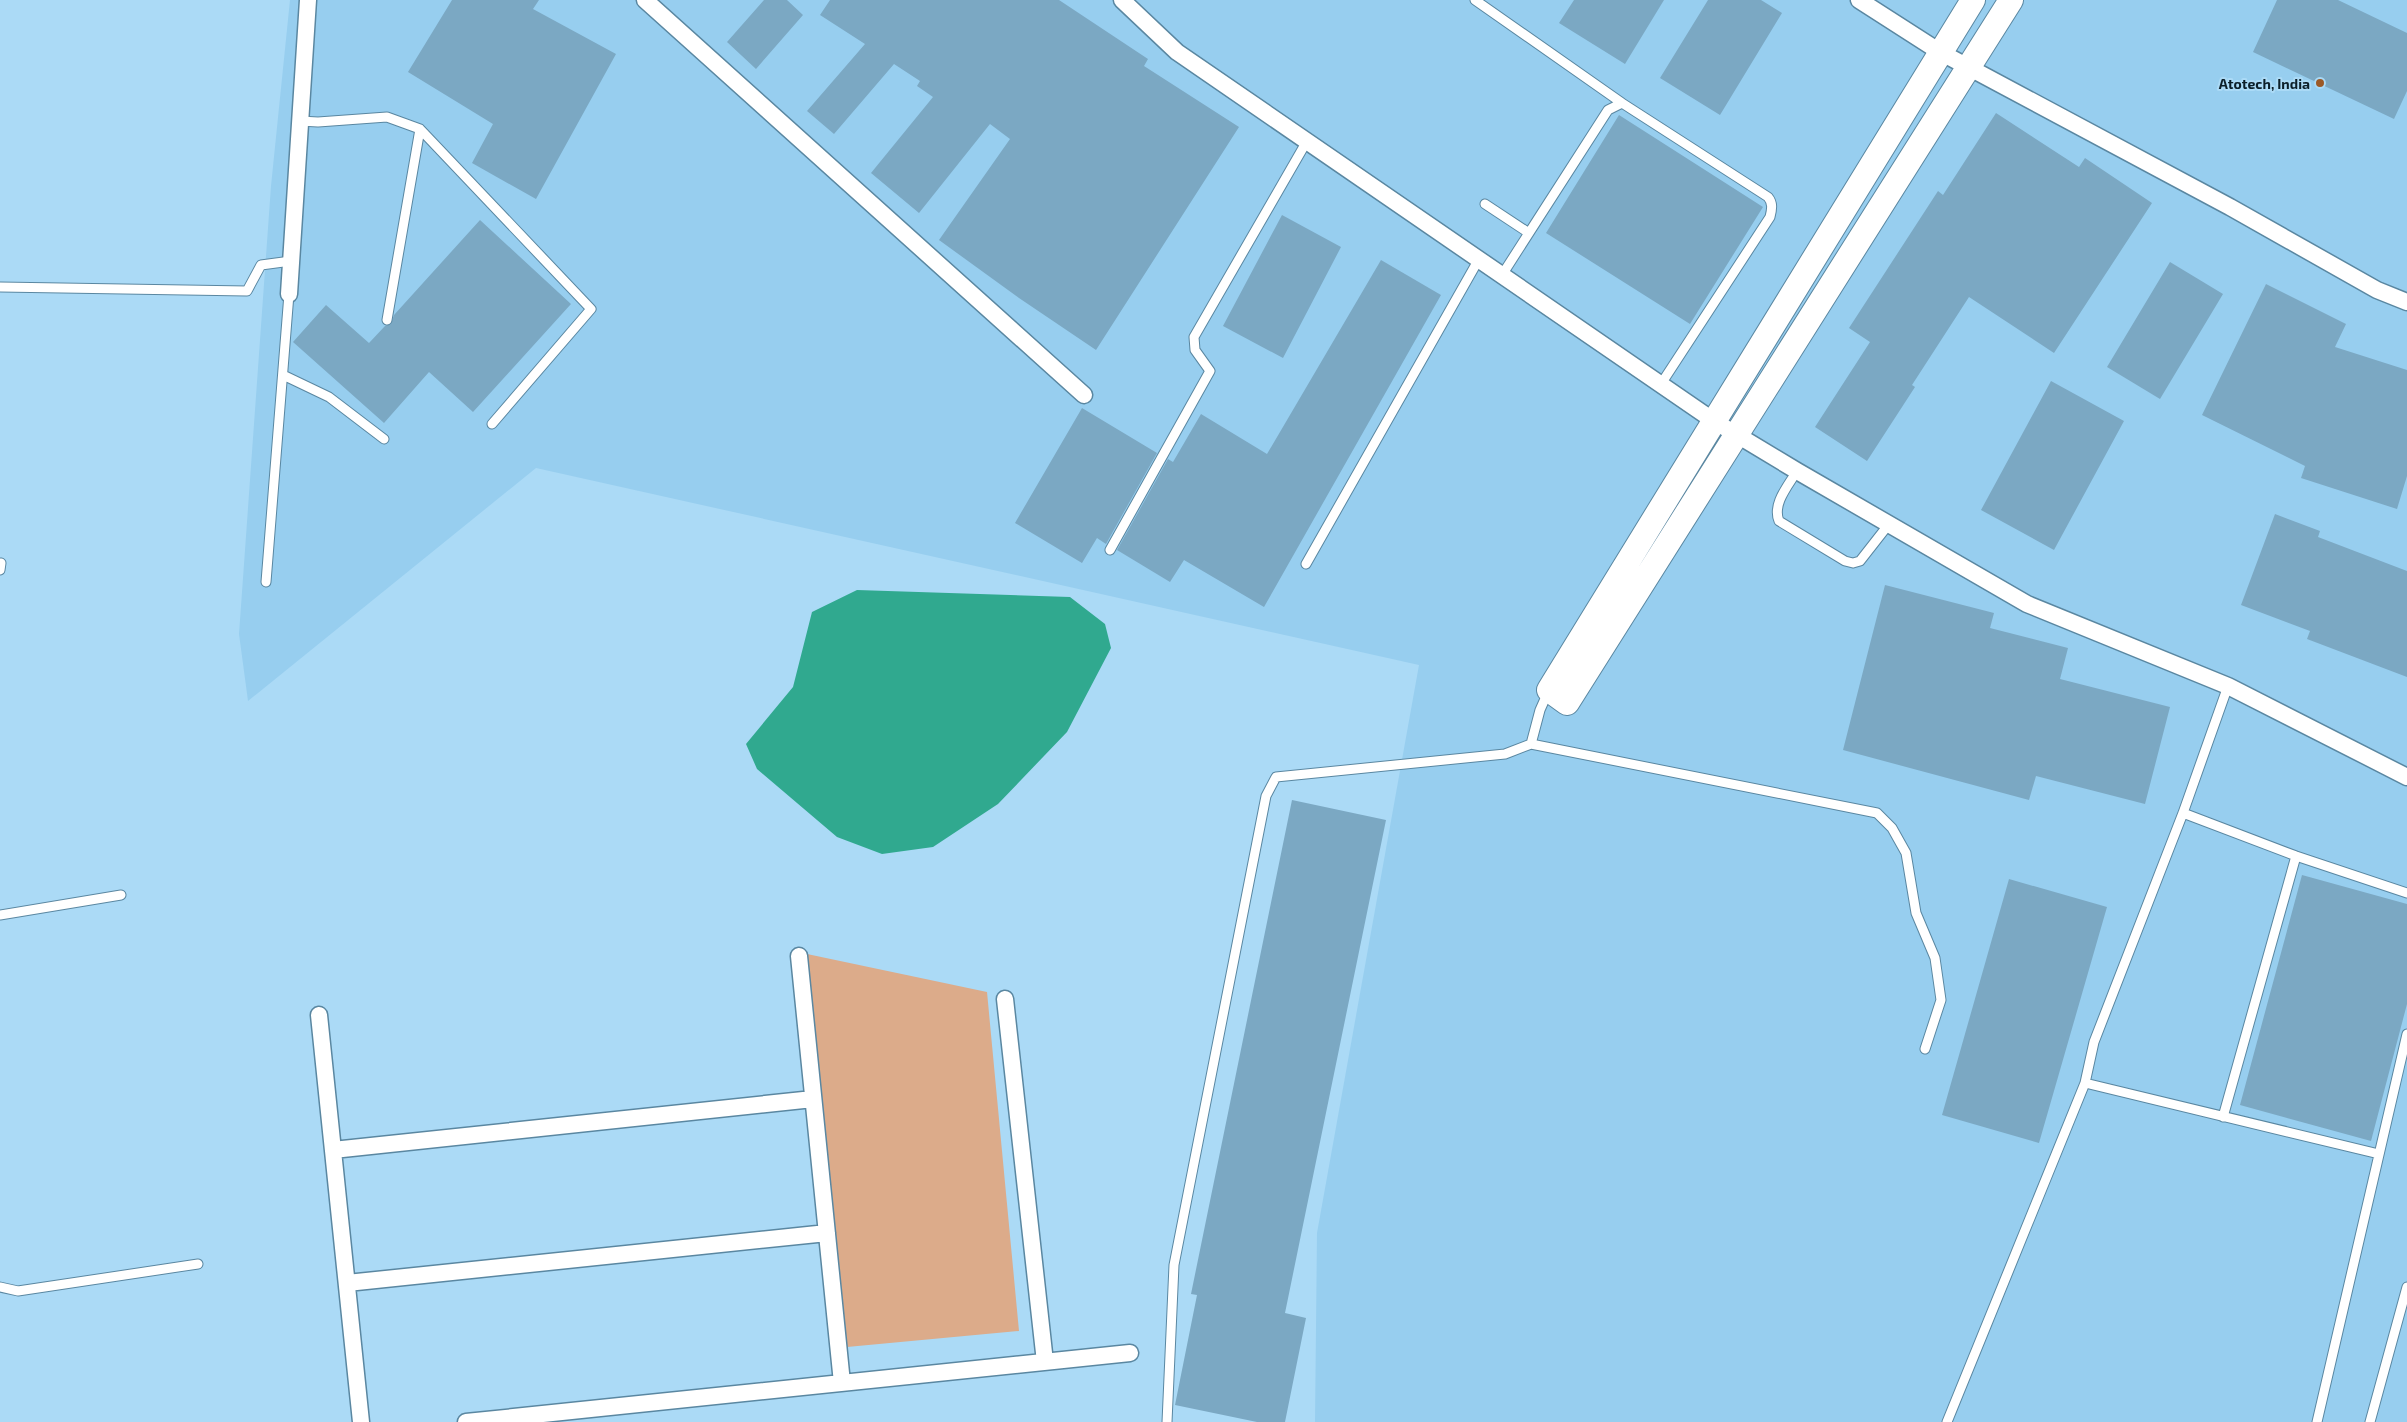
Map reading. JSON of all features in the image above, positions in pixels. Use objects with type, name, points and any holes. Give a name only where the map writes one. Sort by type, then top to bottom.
[{"type":"street","points":[[289,294],[308,0]]},
{"type":"street","points":[[645,0],[1084,395]]},
{"type":"street","points":[[1122,0],[1177,52],[1735,435],[2027,604],[2228,686],[2407,777]]},
{"type":"street","points":[[1859,0],[1940,52],[1970,66],[2377,290],[2407,302]]},
{"type":"street","points":[[1558,696],[1714,421],[1973,0]]},
{"type":"street","points":[[1558,696],[1735,435],[2011,0]]},
{"type":"street","points":[[799,956],[842,1383]]},
{"type":"street","points":[[1005,999],[1045,1362]]},
{"type":"street","points":[[319,1015],[361,1422]]},
{"type":"street","points":[[333,1150],[813,1099]]},
{"type":"street","points":[[347,1283],[827,1233]]},
{"type":"street","points":[[466,1422],[1130,1352]]},
{"type":"lane","points":[[1476,0],[1622,103],[1772,201],[1770,216],[1661,384]]},
{"type":"lane","points":[[1502,275],[1608,110],[1622,103]]},
{"type":"lane","points":[[300,121],[318,122],[387,117],[420,129],[591,309],[492,424]]},
{"type":"lane","points":[[387,320],[420,129]]},
{"type":"lane","points":[[1110,550],[1210,370],[1195,350],[1194,337],[1307,141]]},
{"type":"lane","points":[[1485,204],[1529,233]]},
{"type":"lane","points":[[1306,564],[1478,259]]},
{"type":"lane","points":[[0,287],[247,291],[261,265],[291,261]]},
{"type":"lane","points":[[266,582],[289,294]]},
{"type":"lane","points":[[282,375],[329,397],[384,439]]},
{"type":"lane","points":[[1797,471],[1778,504],[1776,514],[1780,521],[1845,562],[1853,563],[1860,561],[1889,524]]},
{"type":"lane","points":[[1947,1422],[2085,1083],[2094,1042],[2184,813],[2228,686]]},
{"type":"lane","points":[[1531,744],[1540,710],[1558,696]]},
{"type":"lane","points":[[1167,1422],[1174,1265],[1266,796],[1276,777],[1505,754],[1531,744],[1877,814],[1892,828],[1906,853],[1916,913],[1935,958],[1941,1000],[1925,1049]]},
{"type":"lane","points":[[2184,813],[2296,856],[2407,893]]},
{"type":"lane","points":[[2223,1117],[2296,856]]},
{"type":"lane","points":[[0,915],[121,895]]},
{"type":"lane","points":[[2317,1422],[2407,1034]]},
{"type":"lane","points":[[2085,1083],[2378,1154]]},
{"type":"lane","points":[[0,1287],[18,1291],[198,1264]]},
{"type":"lane","points":[[2370,1422],[2407,1287]]},
{"type":"shaded area","points":[[290,0],[2407,0],[2407,1422],[1315,1422],[1317,1233],[1419,665],[536,468],[248,701],[239,634],[271,186]]},
{"type":"shaded area","points":[[857,590],[1070,597],[1105,624],[1111,648],[1067,732],[998,804],[933,847],[882,854],[837,837],[757,769],[746,744],[793,687],[812,612]]},
{"type":"shaded area","points":[[807,954],[987,992],[1019,1331],[847,1347]]},
{"type":"building","points":[[452,0],[539,0],[533,9],[616,54],[536,199],[472,163],[493,124],[408,72]]},
{"type":"building","points":[[764,0],[787,0],[803,15],[756,69],[727,42]]},
{"type":"building","points":[[830,0],[1059,0],[1148,59],[1144,66],[1239,127],[1096,350],[1019,298],[939,240],[1010,139],[990,124],[919,213],[871,173],[933,97],[917,86],[920,81],[894,64],[834,134],[807,111],[865,44],[820,15]]},
{"type":"building","points":[[1574,0],[1664,0],[1625,64],[1559,23]]},
{"type":"building","points":[[1708,0],[1761,0],[1782,13],[1720,115],[1660,78]]},
{"type":"building","points":[[2277,0],[2338,0],[2407,33],[2407,91],[2394,119],[2253,52]]},
{"type":"building","points":[[1996,113],[2079,167],[2085,158],[2152,203],[2054,353],[1969,297],[1912,385],[1915,387],[1867,461],[1815,427],[1870,342],[1849,328],[1938,191],[1943,195]]},
{"type":"building","points":[[1619,115],[1763,207],[1690,324],[1546,233]]},
{"type":"building","points":[[1282,215],[1341,247],[1283,358],[1223,326]]},
{"type":"building","points":[[480,220],[571,304],[473,412],[429,372],[384,423],[293,342],[326,305],[369,343],[385,326],[391,324],[394,315]]},
{"type":"building","points":[[1381,260],[1441,295],[1264,607],[1184,560],[1170,582],[1117,550],[1168,459],[1173,462],[1201,414],[1267,454]]},
{"type":"building","points":[[2170,262],[2223,294],[2160,399],[2107,367]]},
{"type":"building","points":[[2266,284],[2346,324],[2335,347],[2407,370],[2407,476],[2397,509],[2301,478],[2305,466],[2202,415]]},
{"type":"building","points":[[2051,381],[2124,421],[2054,550],[1981,510]]},
{"type":"building","points":[[1082,408],[1157,453],[1106,544],[1097,538],[1082,563],[1015,523]]},
{"type":"building","points":[[2275,514],[2320,531],[2318,537],[2407,571],[2407,677],[2307,639],[2310,631],[2241,605]]},
{"type":"building","points":[[1885,585],[1994,613],[1990,628],[2068,648],[2060,679],[2170,707],[2145,804],[2036,776],[2029,800],[1843,750]]},
{"type":"building","points":[[1292,800],[1386,820],[1285,1313],[1306,1318],[1285,1422],[1257,1422],[1175,1405],[1197,1295],[1191,1294]]},
{"type":"building","points":[[2302,875],[2407,904],[2407,1004],[2371,1141],[2240,1105]]},
{"type":"building","points":[[2009,879],[2107,907],[2039,1143],[1942,1115]]},
{"type":"place","name":"Atotech, India","points":[[2320,83]]}]
